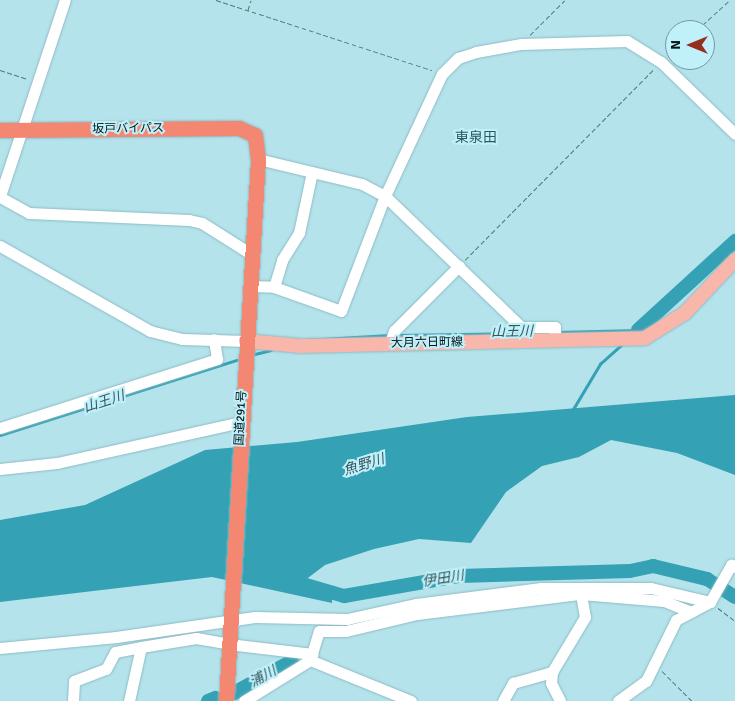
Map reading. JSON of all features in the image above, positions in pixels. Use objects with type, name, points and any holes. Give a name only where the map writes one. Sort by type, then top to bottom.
[{"type":"highway","name":"坂戸バイパス","points":[[0,130],[239,128],[254,135]]},
{"type":"highway","name":"国道291号","points":[[226,701],[258,159],[254,135]]},
{"type":"main road","name":"大月六日町線","points":[[246,340],[280,341],[301,346],[390,343],[609,341],[645,338],[686,313],[735,260]]},
{"type":"street","points":[[65,0],[0,197],[29,213],[202,223],[251,254]]},
{"type":"street","points":[[250,286],[274,287],[341,311],[385,196],[442,74],[458,58],[521,44],[627,41],[661,62],[735,134]]},
{"type":"street","points":[[258,159],[362,184],[385,196],[521,327],[555,327],[554,341]]},
{"type":"street","points":[[274,287],[282,260],[299,233],[312,172]]},
{"type":"street","points":[[0,246],[150,331],[182,339],[246,340]]},
{"type":"street","points":[[390,343],[394,331],[459,266]]},
{"type":"street","points":[[0,428],[217,359],[214,339]]},
{"type":"street","points":[[0,469],[57,463],[241,424]]},
{"type":"street","points":[[618,701],[646,681],[676,620],[710,602],[732,568]]},
{"type":"street","points":[[0,648],[116,637],[230,615],[347,620],[416,604],[541,588],[651,588],[710,602]]},
{"type":"street","points":[[244,701],[311,657],[319,630],[346,631],[417,614],[581,594],[664,601],[691,612]]},
{"type":"street","points":[[560,701],[551,683],[552,672],[585,617],[581,594]]},
{"type":"street","points":[[73,701],[74,682],[106,669],[115,652],[196,638],[223,643]]},
{"type":"street","points":[[237,645],[311,657],[411,701]]},
{"type":"street","points":[[129,701],[141,647]]},
{"type":"street","points":[[503,701],[513,683],[552,672]]},
{"type":"path","points":[[216,0],[442,74]]},
{"type":"path","points":[[248,10],[251,0]]},
{"type":"path","points":[[521,44],[564,0]]},
{"type":"path","points":[[708,20],[730,0]]},
{"type":"path","points":[[459,266],[661,62]]},
{"type":"path","points":[[0,70],[37,83]]},
{"type":"path","points":[[710,602],[735,621]]},
{"type":"path","points":[[654,663],[692,701]]},
{"type":"water","name":"魚野川","points":[[735,395],[735,475],[677,453],[611,440],[579,457],[542,466],[506,492],[471,543],[419,539],[374,549],[325,565],[296,587],[332,598],[332,603],[212,577],[0,602],[0,520],[85,505],[205,450],[297,442],[467,417]]},
{"type":"waterway","name":"山王川","points":[[638,330],[735,241]]},
{"type":"waterway","name":"山王川","points":[[557,332],[638,330]]},
{"type":"waterway","name":"山王川","points":[[397,335],[524,333]]},
{"type":"waterway","name":"山王川","points":[[305,340],[389,335]]},
{"type":"waterway","points":[[572,411],[600,364],[622,344]]},
{"type":"waterway","name":"山王川","points":[[255,354],[271,350]]},
{"type":"waterway","name":"山王川","points":[[0,435],[236,360]]},
{"type":"waterway","name":"伊田川","points":[[282,578],[344,596],[459,576],[630,571],[653,566],[707,579],[735,597]]},
{"type":"waterway","name":"浦川","points":[[234,693],[292,661]]},
{"type":"waterway","name":"浦川","points":[[208,701],[215,698]]},
{"type":"district","name":"東泉田","points":[[476,138]]}]
